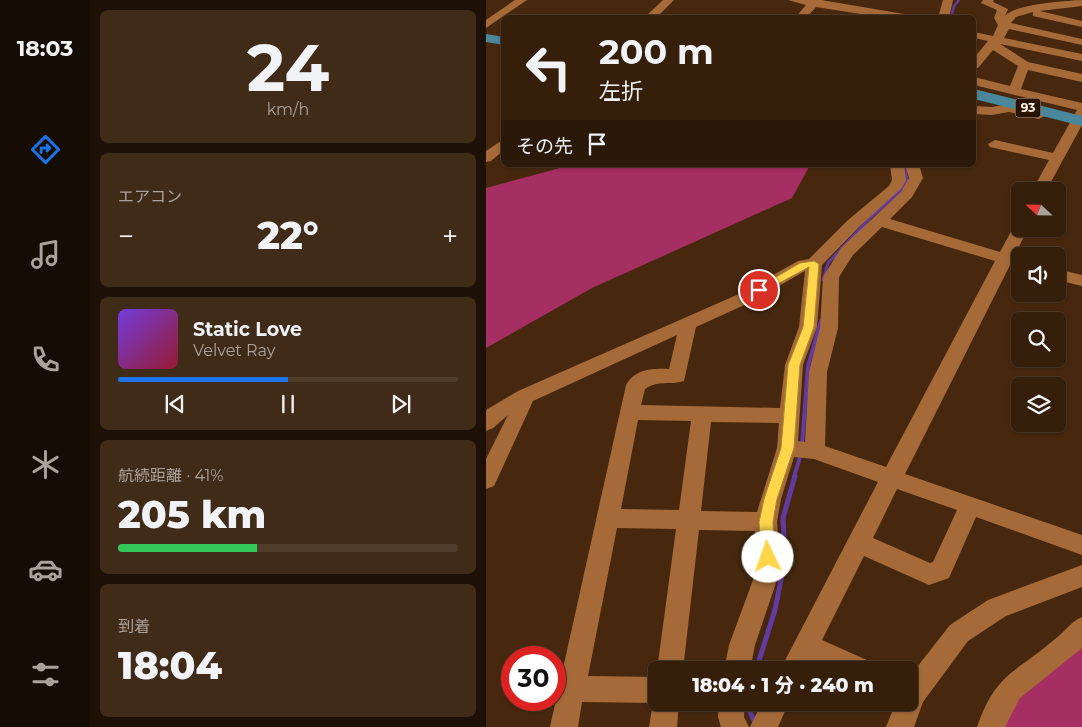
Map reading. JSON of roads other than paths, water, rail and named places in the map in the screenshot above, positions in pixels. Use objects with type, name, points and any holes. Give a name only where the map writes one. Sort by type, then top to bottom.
[{"type":"main road","points":[[486,38],[501,40]]},
{"type":"main road","name":"93","points":[[987,93],[1079,117]]},
{"type":"street","points":[[486,25],[522,0]]},
{"type":"street","points":[[652,15],[669,0]]},
{"type":"street","points":[[793,0],[892,15]]},
{"type":"street","points":[[944,15],[948,0]]},
{"type":"street","points":[[803,15],[814,2]]},
{"type":"street","points":[[997,5],[999,18],[1004,25],[1082,42]]},
{"type":"street","points":[[976,63],[1002,33],[1004,25],[1012,15],[1079,5]]},
{"type":"street","points":[[1024,12],[1082,24]]},
{"type":"street","points":[[976,36],[994,42],[1082,58]]},
{"type":"street","points":[[994,42],[1022,70],[1040,78],[1079,117]]},
{"type":"street","points":[[1022,70],[1082,78]]},
{"type":"street","points":[[1014,91],[1022,70]]},
{"type":"street","points":[[976,83],[987,93],[1014,91],[1065,103]]},
{"type":"street","points":[[976,110],[1015,109],[1079,117]]},
{"type":"street","points":[[1044,182],[1079,117]]},
{"type":"street","points":[[995,144],[1056,158]]},
{"type":"street","points":[[486,158],[498,146]]},
{"type":"street","points":[[801,449],[790,416],[794,365],[808,327],[814,264],[854,223],[895,188],[899,180],[897,167]]},
{"type":"street","points":[[739,661],[742,645],[765,580],[768,557],[766,522],[770,499],[801,449],[829,328],[831,277],[847,252],[912,186],[916,178],[913,167]]},
{"type":"street","points":[[878,221],[1011,260]]},
{"type":"street","points":[[798,661],[892,478],[1011,262]]},
{"type":"street","points":[[486,423],[496,412],[525,396],[744,298],[804,265],[814,264]]},
{"type":"street","points":[[1066,277],[1082,281]]},
{"type":"street","points":[[564,727],[636,384],[652,375],[677,376],[687,333],[687,323]]},
{"type":"street","points":[[486,480],[514,424],[525,396]]},
{"type":"street","points":[[630,412],[790,416]]},
{"type":"street","points":[[671,661],[702,415]]},
{"type":"street","points":[[801,449],[892,478],[1082,545]]},
{"type":"street","points":[[859,543],[929,574],[942,571],[970,506]]},
{"type":"street","points":[[609,518],[766,522]]},
{"type":"street","points":[[918,687],[959,633],[997,608],[1082,576]]},
{"type":"street","points":[[992,727],[995,714],[1011,689],[1071,645],[1082,629]]},
{"type":"street","points":[[806,645],[841,661]]},
{"type":"street","points":[[572,689],[648,690]]},
{"type":"street","points":[[663,727],[665,711]]},
{"type":"street","points":[[731,711],[731,717],[735,727]]},
{"type":"street","points":[[900,727],[905,711]]},
{"type":"waterway","points":[[952,15],[954,6],[959,0]]},
{"type":"waterway","points":[[823,280],[828,263],[871,217],[903,189],[907,180],[904,167]]},
{"type":"waterway","points":[[802,445],[808,366],[821,321]]},
{"type":"waterway","points":[[794,477],[801,454]]},
{"type":"waterway","points":[[759,661],[775,610],[785,559],[783,518],[795,476]]},
{"type":"waterway","points":[[750,711],[757,727]]}]
